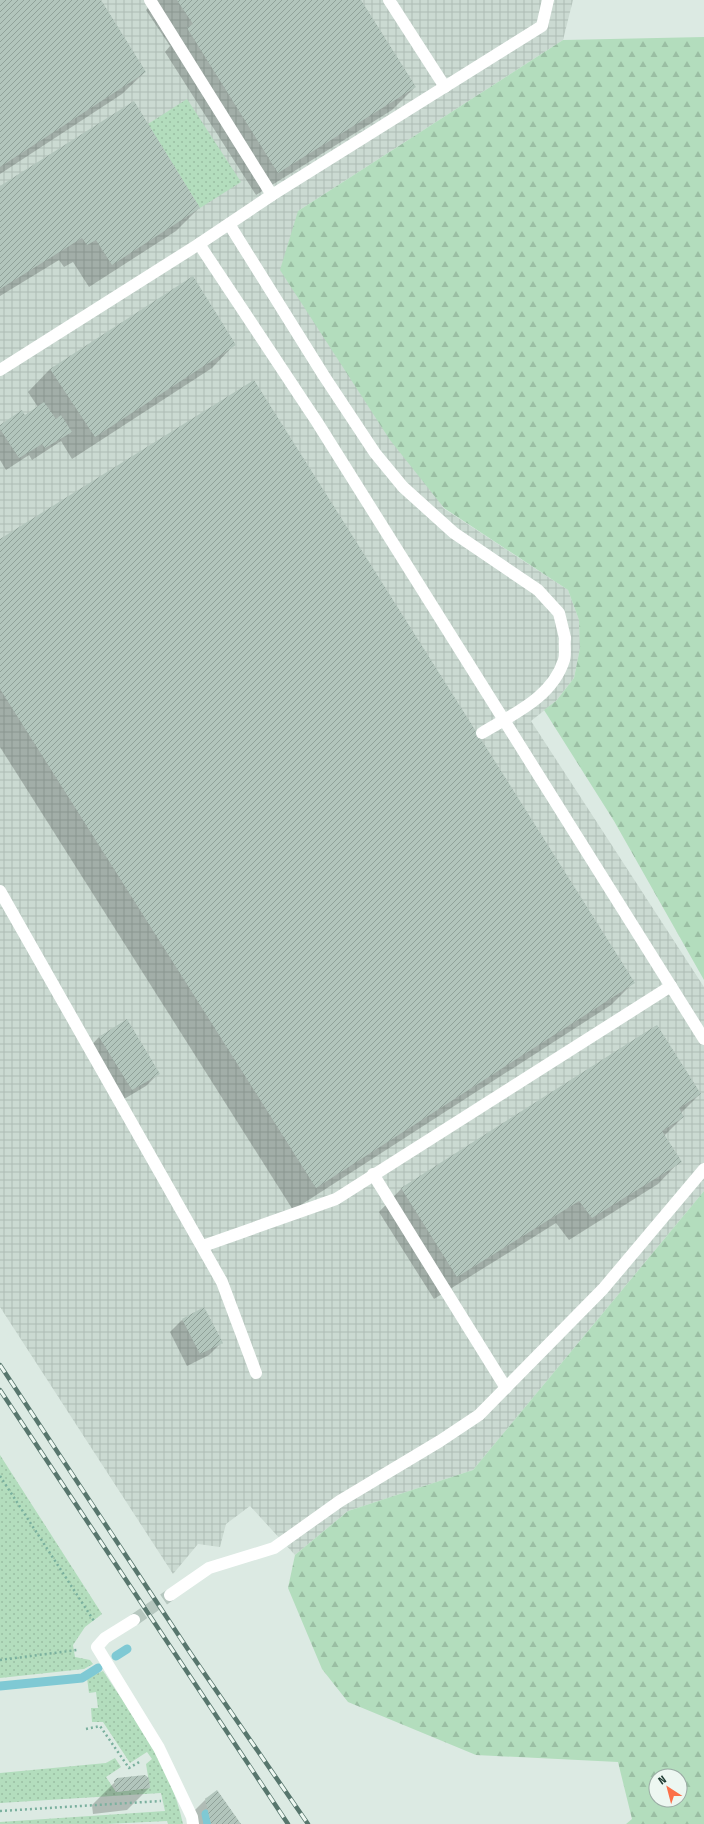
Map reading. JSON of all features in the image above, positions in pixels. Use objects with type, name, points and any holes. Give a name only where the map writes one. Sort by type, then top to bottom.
[{"type":"street","points":[[150,0],[272,195]]},
{"type":"street","points":[[389,0],[445,87]]},
{"type":"street","points":[[0,370],[200,244],[272,195],[542,26],[548,0]]},
{"type":"street","points":[[229,224],[324,376],[375,453],[403,487],[454,534],[538,590],[559,613],[565,638],[564,658],[555,680],[537,699],[482,733]]},
{"type":"street","points":[[200,244],[317,422],[704,1039]]},
{"type":"street","points":[[0,891],[203,1246],[222,1282],[256,1373]]},
{"type":"street","points":[[203,1246],[336,1199],[373,1174],[671,986]]},
{"type":"street","points":[[170,1595],[209,1568],[274,1548],[340,1501],[440,1441],[479,1415],[603,1289],[704,1169]]},
{"type":"street","points":[[373,1174],[506,1388]]},
{"type":"street","points":[[134,1620],[101,1643],[159,1748],[192,1817],[193,1824]]},
{"type":"path","points":[[0,1476],[101,1643]]},
{"type":"path","points":[[0,1660],[75,1650]]},
{"type":"path","points":[[86,1728],[100,1726],[129,1768],[145,1758]]},
{"type":"path","points":[[0,1812],[162,1801]]},
{"type":"shaded area","points":[[0,0],[573,0],[563,40],[298,211],[443,508],[568,590],[579,620],[580,648],[574,678],[556,701],[531,721],[704,987],[704,1191],[473,1470],[348,1511],[295,1555],[250,1506],[226,1524],[220,1547],[198,1544],[173,1574],[0,1307]]},
{"type":"green space","points":[[704,37],[704,980],[614,821],[544,710],[556,701],[574,678],[580,648],[579,620],[568,590],[444,508],[390,440],[280,270],[298,211],[563,40]]},
{"type":"green space","points":[[187,99],[241,182],[200,208],[148,124]]},
{"type":"green space","points":[[704,1191],[704,1824],[626,1824],[632,1819],[618,1762],[476,1755],[348,1702],[322,1669],[288,1588],[295,1555],[348,1511],[473,1470]]},
{"type":"green space","points":[[0,1455],[102,1614],[85,1627],[73,1645],[75,1657],[90,1660],[93,1664],[84,1669],[0,1678]]},
{"type":"green space","points":[[103,1671],[139,1725],[161,1763],[170,1783],[183,1824],[168,1824],[167,1821],[106,1824],[0,1824],[0,1822],[165,1811],[161,1793],[0,1803],[0,1773],[106,1763],[115,1758],[121,1767],[106,1777],[116,1792],[150,1788],[146,1764],[152,1759],[147,1752],[130,1763],[103,1722],[92,1722],[91,1708],[98,1708],[96,1692],[89,1693],[87,1678]]},
{"type":"building","points":[[0,0],[101,0],[146,72],[0,167]]},
{"type":"building","points":[[177,0],[361,0],[416,87],[278,173],[187,28],[193,24]]},
{"type":"building","points":[[134,101],[200,208],[112,265],[96,240],[87,245],[82,238],[0,289],[0,186]]},
{"type":"building","points":[[193,276],[236,345],[95,437],[50,369]]},
{"type":"building","points":[[254,380],[635,983],[316,1188],[0,689],[0,539]]},
{"type":"building","points":[[44,402],[56,419],[61,415],[72,432],[45,448],[42,444],[19,458],[0,429],[0,425],[22,410],[25,415]]},
{"type":"building","points":[[127,1019],[160,1074],[132,1090],[99,1037]]},
{"type":"building","points":[[657,1025],[701,1094],[679,1108],[684,1117],[662,1131],[682,1162],[592,1218],[579,1201],[457,1277],[401,1188]]},
{"type":"building","points":[[204,1307],[223,1343],[200,1354],[182,1319]]},
{"type":"building","points":[[145,1775],[149,1778],[150,1788],[116,1792],[114,1781],[117,1778]]},
{"type":"building","points":[[217,1790],[241,1824],[211,1824],[205,1799]]},
{"type":"waterway","points":[[116,1656],[127,1649]]},
{"type":"waterway","points":[[0,1686],[82,1678],[98,1668]]},
{"type":"waterway","points":[[206,1814],[208,1824]]},
{"type":"tunnel","points":[[134,1620],[170,1595]]},
{"type":"railway","points":[[0,1365],[191,1654],[308,1824]]},
{"type":"railway","points":[[0,1390],[288,1824]]}]
